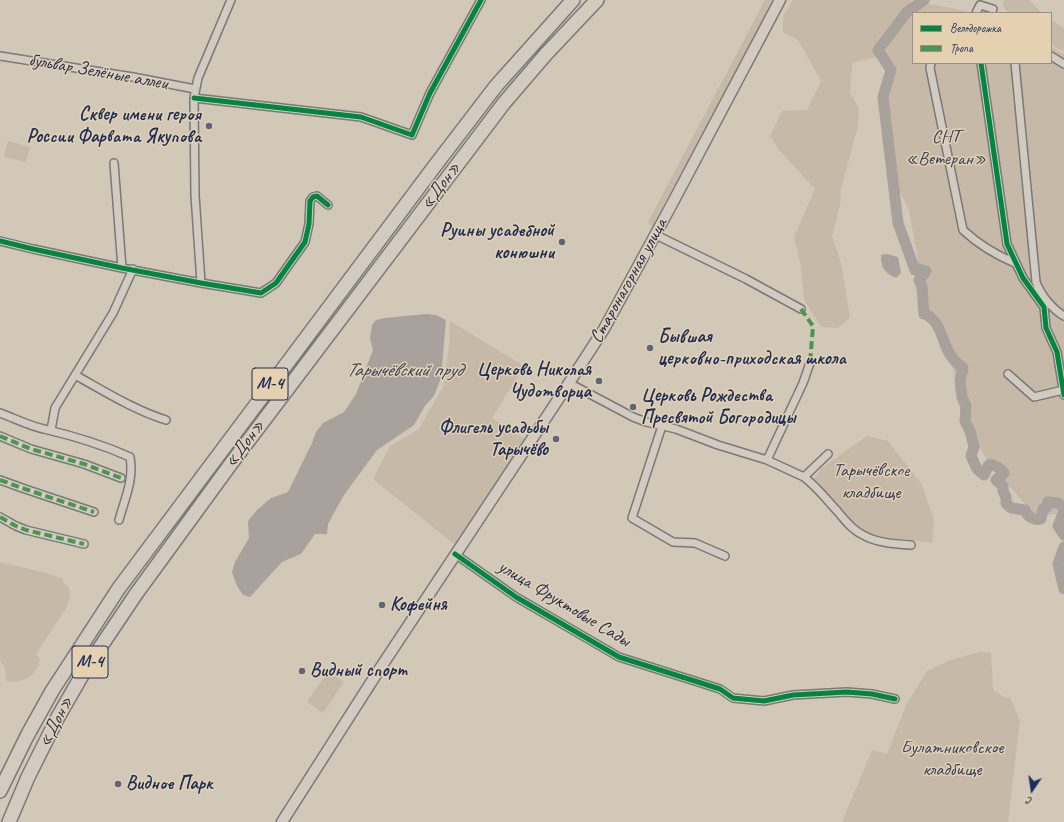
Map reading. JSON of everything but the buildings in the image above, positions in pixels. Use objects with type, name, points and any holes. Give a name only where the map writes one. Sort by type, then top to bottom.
[{"type":"highway","name":"«Дон»","points":[[0,791],[27,736],[52,691],[119,588],[230,437],[486,98],[573,0]]},
{"type":"highway","name":"«Дон»","points":[[9,822],[28,776],[62,710],[85,670],[136,594],[234,459],[504,103],[546,54],[597,0]]},
{"type":"main road","name":"Старонагорная улица","points":[[282,822],[379,670],[569,383],[618,306],[780,0]]},
{"type":"street","points":[[201,283],[195,195],[194,98],[198,78],[231,0]]},
{"type":"street","points":[[194,98],[361,117],[412,134],[430,93],[481,0]]},
{"type":"street","points":[[976,12],[980,5],[993,11],[994,0]]},
{"type":"street","name":"бульвар Зелёные аллеи","points":[[0,56],[133,77],[196,89]]},
{"type":"street","points":[[1052,57],[1064,64]]},
{"type":"street","points":[[932,64],[930,68],[963,230],[995,254],[1015,263]]},
{"type":"street","points":[[981,64],[1007,244],[1023,278],[1044,308],[1046,328],[1057,352],[1064,393],[1034,397],[1008,374]]},
{"type":"street","points":[[1015,64],[1036,282],[1039,291],[1048,302],[1064,316]]},
{"type":"street","points":[[114,163],[122,268]]},
{"type":"street","points":[[0,241],[33,250],[122,268],[261,293],[276,283],[305,242],[309,224],[310,201],[313,197],[317,196],[328,205]]},
{"type":"street","points":[[656,235],[746,279],[801,309]]},
{"type":"street","points":[[51,430],[56,408],[113,313],[133,269]]},
{"type":"street","points":[[767,460],[803,383],[810,363]]},
{"type":"street","points":[[75,375],[112,396],[166,420]]},
{"type":"street","points":[[569,383],[632,417],[662,426],[676,428],[718,445],[767,460],[804,476],[816,486],[853,528],[862,535],[874,540],[894,544],[911,545]]},
{"type":"street","points":[[0,413],[44,429],[106,446],[130,457],[132,469],[119,520]]},
{"type":"street","points":[[662,426],[632,518],[673,542],[695,543],[725,556]]},
{"type":"street","points":[[0,436],[31,449],[84,464],[121,478]]},
{"type":"street","points":[[804,476],[828,454]]},
{"type":"street","points":[[0,480],[94,512]]},
{"type":"street","points":[[0,517],[26,530],[84,544]]},
{"type":"street","name":"улица Фруктовые Сады","points":[[455,554],[516,597],[619,657],[720,689],[733,698],[764,701],[793,695],[847,692],[872,694],[895,699]]},
{"type":"green space","points":[[765,0],[773,0],[652,227],[648,222]]},
{"type":"green space","points":[[793,0],[912,0],[877,57],[852,64],[850,92],[859,109],[858,126],[841,189],[840,205],[832,237],[842,268],[850,317],[838,328],[822,327],[804,299],[801,267],[794,237],[815,189],[779,150],[770,136],[782,111],[807,110],[821,81],[798,40],[783,32],[783,16]]},
{"type":"green space","points":[[1004,0],[1029,0],[1041,12],[1007,12],[1003,5]]},
{"type":"green space","name":"СНТ «Ветеран»","points":[[914,1],[970,12],[912,12],[912,64],[1052,64],[1052,48],[1064,54],[1064,513],[1035,516],[986,458],[962,418],[953,369],[928,315],[909,210],[887,167],[885,51]]},
{"type":"green space","points":[[1052,21],[1064,28],[1064,51],[1056,48],[1052,44]]},
{"type":"green space","points":[[8,141],[30,147],[26,162],[4,157]]},
{"type":"green space","points":[[450,321],[524,366],[492,418],[526,440],[454,544],[373,479],[390,446],[418,430],[443,387],[449,345]]},
{"type":"green space","name":"Тарычёвское кладбище","points":[[867,436],[888,441],[921,483],[934,519],[932,543],[905,539],[890,540],[863,532],[814,479],[822,468]]},
{"type":"green space","points":[[0,562],[62,578],[64,583],[69,588],[70,594],[67,607],[36,654],[40,659],[36,670],[33,674],[23,680],[12,682],[6,681],[5,668],[0,661]]},
{"type":"green space","name":"Булатниковское кладбище","points":[[980,652],[991,653],[993,690],[1004,697],[1010,697],[1020,721],[1008,822],[842,822],[872,750],[887,754],[906,705],[927,671],[951,660]]},
{"type":"green space","points":[[328,671],[344,682],[323,713],[307,702]]},
{"type":"water","points":[[887,254],[898,257],[901,273],[896,278],[884,269],[881,255]]},
{"type":"water","name":"Тарычёвский пруд","points":[[426,314],[436,315],[446,320],[441,378],[434,396],[425,406],[414,425],[377,450],[344,495],[328,524],[327,534],[315,534],[301,554],[282,562],[250,597],[243,595],[237,586],[232,572],[235,562],[249,538],[248,521],[257,510],[271,498],[288,492],[316,432],[323,423],[344,412],[356,394],[373,350],[370,338],[372,325],[376,320],[385,318]]},
{"type":"waterway","points":[[924,0],[907,12],[878,50],[891,70],[883,97],[898,223],[915,270],[919,269],[926,271],[919,280],[922,287],[924,314],[933,319],[950,355],[963,368],[960,381],[962,397],[966,406],[965,421],[970,431],[974,447],[971,456],[977,469],[984,475],[990,464],[1001,470],[1004,473],[996,480],[1003,486],[1006,503],[1011,508],[1025,510],[1033,519],[1041,519],[1043,509],[1047,507],[1048,502],[1058,503],[1064,507]]},
{"type":"waterway","points":[[1064,511],[1058,526],[1064,535]]},
{"type":"waterway","points":[[1064,547],[1058,564],[1064,589]]},
{"type":"marked path","points":[[801,309],[813,326],[810,363]]},
{"type":"marked path","points":[[0,436],[31,449],[84,464],[121,478]]},
{"type":"marked path","points":[[0,480],[94,512]]},
{"type":"marked path","points":[[0,517],[26,530],[84,544]]},
{"type":"cycle path","points":[[194,98],[361,117],[412,135],[430,93],[481,0]]},
{"type":"cycle path","points":[[981,64],[1007,244],[1023,278],[1044,307],[1046,328],[1057,352],[1064,395]]},
{"type":"cycle path","points":[[0,241],[122,268],[261,293],[276,283],[305,242],[309,224],[310,201],[313,197],[317,196],[328,205]]},
{"type":"cycle path","points":[[455,554],[516,597],[619,657],[720,689],[733,698],[764,701],[793,695],[847,692],[872,694],[895,699]]},
{"type":"place","name":"Сквер имени героя России Фарвата Якупова","points":[[209,126]]},
{"type":"place","name":"Руины усадебной конюшни","points":[[562,242]]},
{"type":"place","name":"Бывшая церковно-приходская школа","points":[[650,348]]},
{"type":"place","name":"Церковь Николая Чудотворца","points":[[599,381]]},
{"type":"place","name":"Церковь Рождества Пресвятой Богородицы","points":[[633,407]]},
{"type":"place","name":"Флигель усадьбы Тарычёво","points":[[556,439]]},
{"type":"place","name":"Кофейня","points":[[382,605]]},
{"type":"place","name":"Видный спорт","points":[[302,671]]},
{"type":"place","name":"Видное Парк","points":[[118,784]]}]
